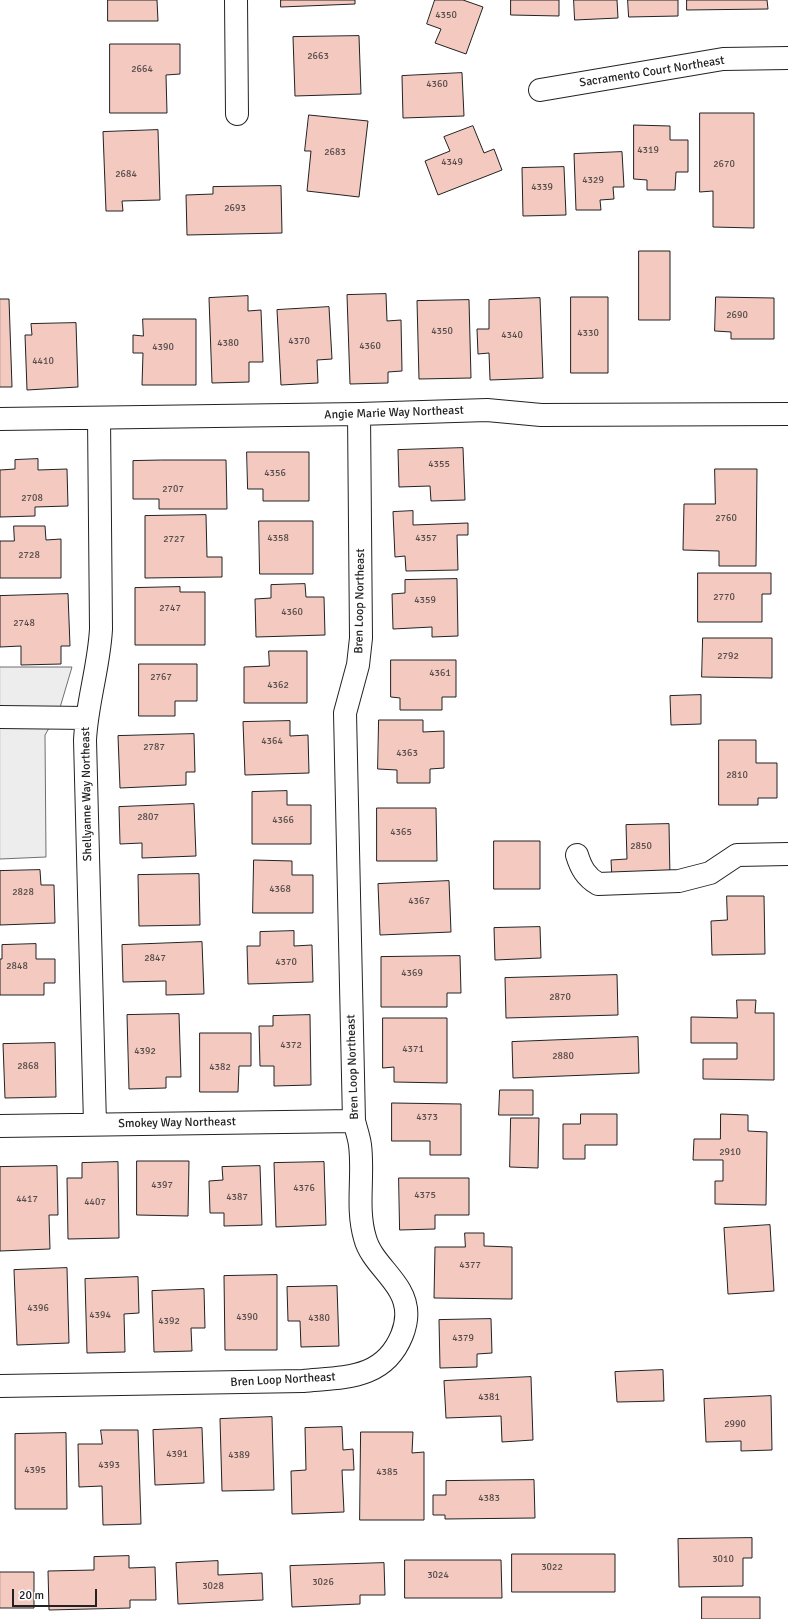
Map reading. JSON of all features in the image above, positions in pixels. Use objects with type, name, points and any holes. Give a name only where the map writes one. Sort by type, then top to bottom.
[{"type":"street","points":[[236,0],[238,114]]},
{"type":"street","name":"Sacramento Court Northeast","points":[[540,90],[723,59],[788,58]]},
{"type":"street","name":"Angie Marie Way Northeast","points":[[0,419],[359,414],[487,410],[541,415],[788,414]]},
{"type":"street","name":"Bren Loop Northeast","points":[[0,1386],[303,1381],[350,1376],[374,1369],[390,1356],[400,1341],[406,1325],[407,1309],[401,1292],[389,1273],[375,1257],[365,1239],[360,1202],[360,1144],[354,1121],[345,713],[358,665],[361,638],[359,414]]},
{"type":"street","name":"Shellyanne Way Northeast","points":[[95,1124],[85,740],[87,718],[98,663],[101,629],[99,418]]},
{"type":"street","points":[[0,717],[87,718]]},
{"type":"street","points":[[577,855],[581,866],[589,878],[598,884],[679,881],[710,873],[737,855],[788,854]]},
{"type":"street","name":"Smokey Way Northeast","points":[[0,1126],[354,1121]]},
{"type":"shaded area","points":[[0,667],[72,667],[59,711],[45,735],[46,857],[0,859]]},
{"type":"building","points":[[108,0],[157,0],[158,21],[108,21]]},
{"type":"building","points":[[281,0],[355,0],[355,4],[281,7]]},
{"type":"building","points":[[435,0],[463,0],[483,7],[466,54],[435,43],[441,29],[427,24]]},
{"type":"building","points":[[511,0],[559,0],[559,16],[511,15]]},
{"type":"building","points":[[574,0],[617,0],[618,18],[575,20]]},
{"type":"building","points":[[628,0],[678,0],[678,16],[629,17]]},
{"type":"building","points":[[687,0],[767,0],[768,9],[687,10]]},
{"type":"building","points":[[359,36],[361,94],[295,96],[293,37]]},
{"type":"building","points":[[110,44],[180,44],[180,74],[166,75],[167,113],[110,113]]},
{"type":"building","points":[[462,73],[464,116],[403,118],[402,76]]},
{"type":"building","points":[[700,113],[754,113],[754,228],[713,227],[713,191],[700,192]]},
{"type":"building","points":[[309,115],[368,121],[359,197],[307,191],[311,151],[305,151]]},
{"type":"building","points":[[634,125],[670,126],[670,140],[688,140],[688,172],[676,172],[675,190],[647,190],[647,180],[634,179]]},
{"type":"building","points":[[473,126],[484,153],[494,149],[502,170],[438,195],[425,161],[450,151],[444,137]]},
{"type":"building","points":[[158,130],[160,200],[122,201],[123,211],[106,211],[103,132]]},
{"type":"building","points":[[622,152],[624,187],[613,187],[614,199],[600,200],[601,210],[576,210],[574,154]]},
{"type":"building","points":[[564,167],[566,215],[523,216],[522,168]]},
{"type":"building","points":[[281,186],[282,233],[187,235],[186,195],[213,194],[213,187]]},
{"type":"building","points":[[639,251],[670,251],[670,320],[639,320]]},
{"type":"building","points":[[386,294],[387,321],[401,320],[402,371],[388,372],[388,383],[350,384],[347,295]]},
{"type":"building","points":[[248,296],[248,311],[261,310],[263,362],[249,362],[249,382],[212,383],[209,298]]},
{"type":"building","points":[[571,297],[608,297],[608,373],[571,373]]},
{"type":"building","points":[[716,297],[774,298],[774,339],[731,339],[731,332],[715,331]]},
{"type":"building","points":[[540,298],[543,378],[490,380],[489,353],[478,354],[477,329],[489,329],[489,300]]},
{"type":"building","points":[[0,299],[9,299],[12,387],[0,387]]},
{"type":"building","points":[[469,300],[471,378],[419,379],[417,301]]},
{"type":"building","points":[[329,307],[332,359],[317,360],[318,383],[281,385],[277,310]]},
{"type":"building","points":[[143,319],[196,319],[196,385],[142,385],[143,353],[133,353],[133,335],[143,336]]},
{"type":"building","points":[[76,323],[78,387],[27,390],[25,335],[32,335],[31,324]]},
{"type":"building","points":[[463,448],[465,500],[431,501],[430,486],[399,487],[398,450]]},
{"type":"building","points":[[247,452],[309,452],[309,501],[263,501],[263,489],[248,489]]},
{"type":"building","points":[[38,459],[38,470],[67,469],[68,506],[35,507],[35,516],[0,517],[0,470],[15,469],[15,460]]},
{"type":"building","points":[[226,460],[227,509],[159,509],[159,499],[133,499],[133,461]]},
{"type":"building","points":[[715,469],[757,469],[756,566],[719,566],[719,551],[683,550],[684,504],[715,504]]},
{"type":"building","points":[[413,511],[413,525],[468,523],[468,535],[457,535],[458,570],[406,571],[405,556],[395,557],[393,512]]},
{"type":"building","points":[[206,515],[207,557],[222,557],[222,577],[145,578],[145,516]]},
{"type":"building","points":[[259,521],[313,521],[313,574],[260,574]]},
{"type":"building","points":[[14,526],[45,526],[46,540],[61,539],[61,578],[0,578],[0,541],[14,541]]},
{"type":"building","points":[[698,573],[771,573],[771,594],[762,594],[762,622],[698,622]]},
{"type":"building","points":[[457,579],[458,636],[432,637],[432,627],[393,629],[392,594],[405,593],[405,580]]},
{"type":"building","points":[[305,584],[306,597],[324,597],[325,635],[256,637],[255,599],[271,598],[271,585]]},
{"type":"building","points":[[180,587],[180,592],[205,592],[205,645],[135,645],[135,588]]},
{"type":"building","points":[[68,594],[70,646],[61,646],[61,664],[21,665],[21,646],[0,647],[0,596]]},
{"type":"building","points":[[703,638],[772,638],[772,678],[702,677]]},
{"type":"building","points":[[269,651],[307,651],[307,703],[244,703],[244,667],[269,666]]},
{"type":"building","points":[[391,660],[456,660],[456,697],[442,697],[442,710],[400,710],[400,698],[391,697]]},
{"type":"building","points":[[139,664],[197,664],[197,701],[175,701],[175,716],[139,716]]},
{"type":"building","points":[[701,695],[701,724],[671,725],[670,696]]},
{"type":"building","points":[[379,720],[423,720],[423,732],[444,731],[444,768],[430,769],[430,783],[397,783],[397,770],[378,769]]},
{"type":"building","points":[[290,721],[290,736],[308,735],[309,773],[245,775],[243,722]]},
{"type":"building","points":[[194,734],[195,772],[186,772],[186,785],[120,788],[118,736]]},
{"type":"building","points":[[719,740],[756,740],[756,763],[777,763],[777,798],[758,798],[758,805],[719,805]]},
{"type":"building","points":[[287,791],[287,805],[311,805],[311,844],[252,844],[252,792]]},
{"type":"building","points":[[194,804],[196,856],[142,858],[142,843],[120,844],[119,807]]},
{"type":"building","points":[[377,808],[436,808],[437,861],[377,861]]},
{"type":"building","points":[[669,824],[670,877],[612,879],[611,860],[627,859],[626,825]]},
{"type":"building","points":[[494,841],[540,841],[540,889],[494,889]]},
{"type":"building","points":[[254,860],[292,861],[292,875],[313,875],[313,913],[253,913]]},
{"type":"building","points":[[40,870],[41,885],[54,885],[55,923],[0,925],[0,871]]},
{"type":"building","points":[[199,874],[200,925],[139,926],[138,875]]},
{"type":"building","points":[[449,881],[451,932],[380,935],[378,884]]},
{"type":"building","points":[[727,896],[764,896],[765,954],[712,955],[711,921],[727,920]]},
{"type":"building","points":[[540,927],[541,958],[495,960],[494,928]]},
{"type":"building","points":[[294,931],[294,946],[312,945],[313,982],[248,984],[247,946],[260,946],[260,932]]},
{"type":"building","points":[[202,942],[204,994],[166,995],[166,981],[123,982],[122,945]]},
{"type":"building","points":[[36,944],[36,959],[55,959],[55,983],[44,983],[44,995],[0,995],[0,959],[2,959],[2,945]]},
{"type":"building","points":[[460,956],[461,993],[447,993],[447,1007],[381,1007],[381,957]]},
{"type":"building","points":[[617,975],[618,1015],[506,1018],[505,978]]},
{"type":"building","points":[[737,1000],[756,1000],[755,1013],[774,1013],[774,1080],[703,1079],[703,1059],[737,1059],[737,1043],[691,1043],[691,1017],[737,1018]]},
{"type":"building","points":[[179,1014],[181,1077],[166,1077],[166,1088],[129,1089],[127,1015]]},
{"type":"building","points":[[310,1015],[311,1085],[274,1086],[274,1066],[260,1066],[259,1026],[273,1026],[273,1016]]},
{"type":"building","points":[[383,1018],[447,1018],[447,1083],[394,1082],[394,1067],[383,1068]]},
{"type":"building","points":[[200,1033],[251,1033],[251,1066],[239,1066],[238,1092],[200,1092]]},
{"type":"building","points":[[638,1037],[639,1073],[513,1078],[512,1042]]},
{"type":"building","points":[[55,1043],[56,1097],[5,1098],[3,1044]]},
{"type":"building","points":[[500,1090],[533,1090],[533,1115],[499,1115]]},
{"type":"building","points":[[392,1103],[461,1104],[461,1155],[430,1155],[430,1141],[392,1141]]},
{"type":"building","points":[[581,1114],[617,1114],[617,1145],[585,1145],[585,1159],[563,1159],[563,1124],[580,1124]]},
{"type":"building","points":[[721,1114],[748,1115],[748,1131],[767,1132],[766,1205],[715,1204],[715,1181],[723,1181],[723,1160],[693,1160],[694,1139],[720,1139]]},
{"type":"building","points":[[511,1118],[539,1118],[538,1168],[510,1167]]},
{"type":"building","points":[[137,1161],[189,1161],[188,1216],[137,1215]]},
{"type":"building","points":[[118,1162],[119,1238],[68,1239],[67,1178],[82,1178],[82,1163]]},
{"type":"building","points":[[324,1162],[326,1225],[276,1227],[274,1163]]},
{"type":"building","points":[[57,1166],[58,1215],[49,1215],[50,1249],[0,1251],[0,1167]]},
{"type":"building","points":[[260,1166],[262,1225],[224,1226],[224,1213],[210,1213],[209,1181],[223,1180],[222,1167]]},
{"type":"building","points":[[399,1178],[469,1178],[469,1215],[435,1215],[435,1229],[400,1230]]},
{"type":"building","points":[[770,1225],[774,1291],[728,1294],[724,1228]]},
{"type":"building","points":[[465,1233],[484,1233],[484,1246],[512,1247],[512,1299],[434,1298],[435,1247],[465,1247]]},
{"type":"building","points":[[67,1268],[69,1343],[17,1345],[14,1270]]},
{"type":"building","points":[[277,1275],[277,1350],[225,1350],[224,1276]]},
{"type":"building","points":[[138,1277],[139,1313],[124,1314],[125,1352],[87,1353],[85,1279]]},
{"type":"building","points":[[337,1286],[339,1346],[301,1347],[300,1321],[288,1321],[287,1287]]},
{"type":"building","points":[[204,1289],[205,1328],[191,1328],[192,1351],[154,1352],[152,1291]]},
{"type":"building","points":[[491,1319],[492,1353],[477,1354],[477,1367],[440,1368],[439,1320]]},
{"type":"building","points":[[663,1370],[664,1401],[617,1402],[615,1372]]},
{"type":"building","points":[[531,1377],[533,1440],[502,1442],[501,1416],[446,1418],[444,1381]]},
{"type":"building","points":[[771,1396],[772,1450],[741,1451],[741,1441],[706,1442],[704,1399]]},
{"type":"building","points":[[272,1417],[274,1490],[222,1491],[220,1419]]},
{"type":"building","points":[[342,1427],[343,1450],[353,1449],[354,1470],[342,1470],[344,1512],[292,1514],[291,1471],[306,1470],[305,1428]]},
{"type":"building","points":[[202,1428],[204,1483],[155,1485],[153,1430]]},
{"type":"building","points":[[101,1430],[138,1430],[141,1524],[103,1525],[102,1486],[79,1487],[78,1444],[102,1444]]},
{"type":"building","points":[[361,1432],[413,1432],[412,1453],[424,1452],[424,1520],[360,1520]]},
{"type":"building","points":[[66,1433],[67,1509],[15,1509],[15,1434]]},
{"type":"building","points":[[534,1480],[535,1518],[445,1519],[445,1515],[433,1515],[433,1495],[446,1495],[446,1481]]},
{"type":"building","points":[[752,1538],[752,1558],[743,1558],[743,1586],[679,1587],[678,1539]]},
{"type":"building","points":[[512,1554],[615,1554],[615,1592],[512,1592]]},
{"type":"building","points":[[129,1556],[129,1568],[155,1567],[156,1600],[130,1600],[130,1608],[49,1610],[48,1571],[94,1570],[94,1557]]},
{"type":"building","points":[[405,1560],[501,1560],[502,1598],[405,1598]]},
{"type":"building","points":[[218,1561],[218,1575],[262,1573],[263,1600],[178,1604],[176,1563]]},
{"type":"building","points":[[384,1563],[385,1595],[360,1595],[360,1604],[292,1607],[290,1566]]},
{"type":"building","points":[[0,1572],[34,1572],[34,1608],[0,1608]]},
{"type":"building","points":[[702,1597],[760,1597],[760,1619],[702,1619]]}]
